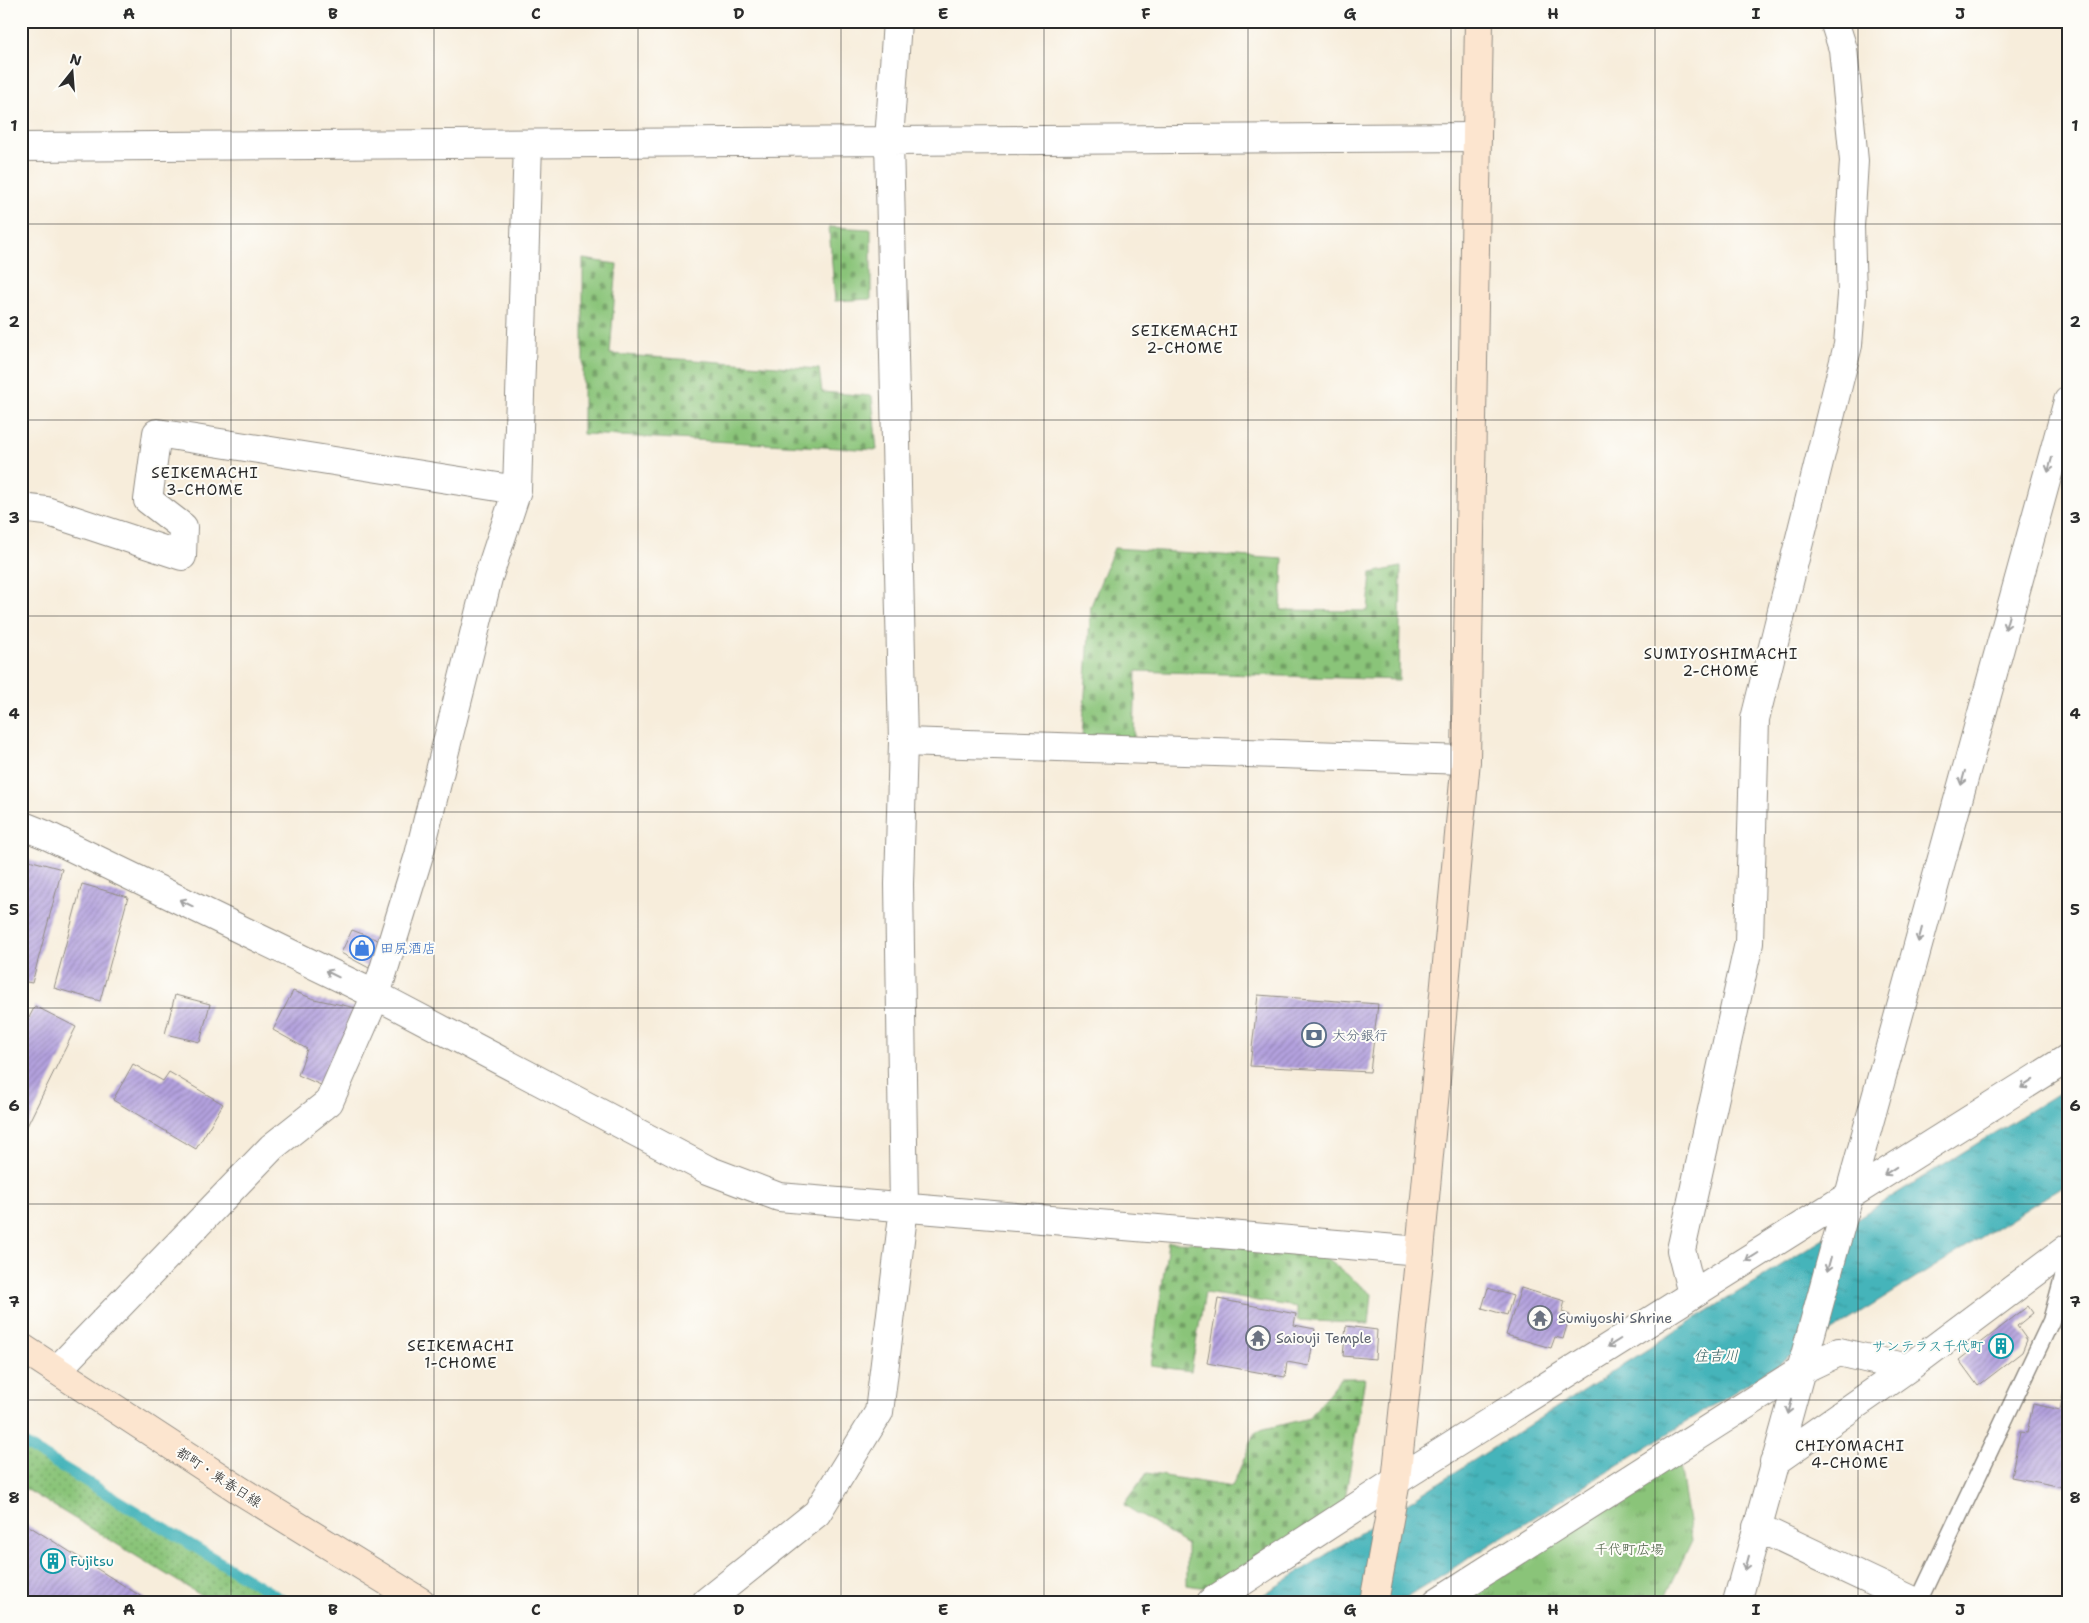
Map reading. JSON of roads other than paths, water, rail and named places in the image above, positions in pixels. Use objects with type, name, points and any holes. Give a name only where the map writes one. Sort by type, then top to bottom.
[{"type":"street","points":[[706,1602],[816,1513],[879,1412],[904,1206],[899,884],[903,742],[889,141],[897,21]]},
{"type":"street","points":[[1374,1602],[1395,1489],[1420,1251],[1466,760],[1479,21]]},
{"type":"street","points":[[1692,1294],[1681,1250],[1749,943],[1755,719],[1848,344],[1852,295],[1850,227],[1854,161],[1843,48],[1834,21]]},
{"type":"street","points":[[21,147],[1477,137]]},
{"type":"street","points":[[57,1370],[272,1146],[329,1102],[376,995],[418,855],[488,578],[517,490],[528,144]]},
{"type":"street","points":[[1737,1602],[1844,1208],[2068,401]]},
{"type":"street","points":[[21,508],[46,512],[182,556],[183,527],[148,500],[158,433],[517,490]]},
{"type":"street","points":[[903,742],[1466,760]]},
{"type":"street","points":[[21,825],[55,839],[376,995],[708,1170],[779,1197],[904,1206],[1420,1251]]},
{"type":"street","points":[[1211,1602],[1395,1489],[1692,1294],[1844,1208],[2068,1058]]},
{"type":"street","points":[[1774,1462],[1908,1368],[2068,1248]]},
{"type":"street","points":[[1437,1602],[1801,1365],[1839,1352],[1908,1368]]},
{"type":"street","name":"都町・東春日線","points":[[23,1353],[57,1370],[241,1492],[421,1602]]},
{"type":"street","points":[[1757,1527],[1917,1602]]},
{"type":"lane","points":[[1917,1602],[2051,1321],[2068,1259]]},
{"type":"water","name":"住吉川","points":[[2068,1087],[2068,1183],[1399,1602],[1252,1602],[1698,1317]]},
{"type":"waterway","points":[[21,1442],[286,1602]]},
{"type":"place","name":"田尻酒店","points":[[362,948]]},
{"type":"place","name":"大分銀行","points":[[1314,1035]]},
{"type":"place","name":"Sumiyoshi Shrine","points":[[1540,1318]]},
{"type":"place","name":"Saiouji Temple","points":[[1258,1338]]},
{"type":"place","name":"サンテラス千代町","points":[[2001,1346]]},
{"type":"place","name":"Fujitsu","points":[[53,1561]]},
{"type":"district","name":"SEIKEMACHI 2-CHOME","points":[[1185,340]]},
{"type":"district","name":"SEIKEMACHI 3-CHOME","points":[[205,482]]},
{"type":"district","name":"SUMIYOSHIMACHI 2-CHOME","points":[[1721,662]]},
{"type":"district","name":"SEIKEMACHI 1-CHOME","points":[[461,1354]]},
{"type":"district","name":"CHIYOMACHI 4-CHOME","points":[[1850,1454]]},
{"type":"park label","name":"千代町広場","points":[[1629,1549]]}]
